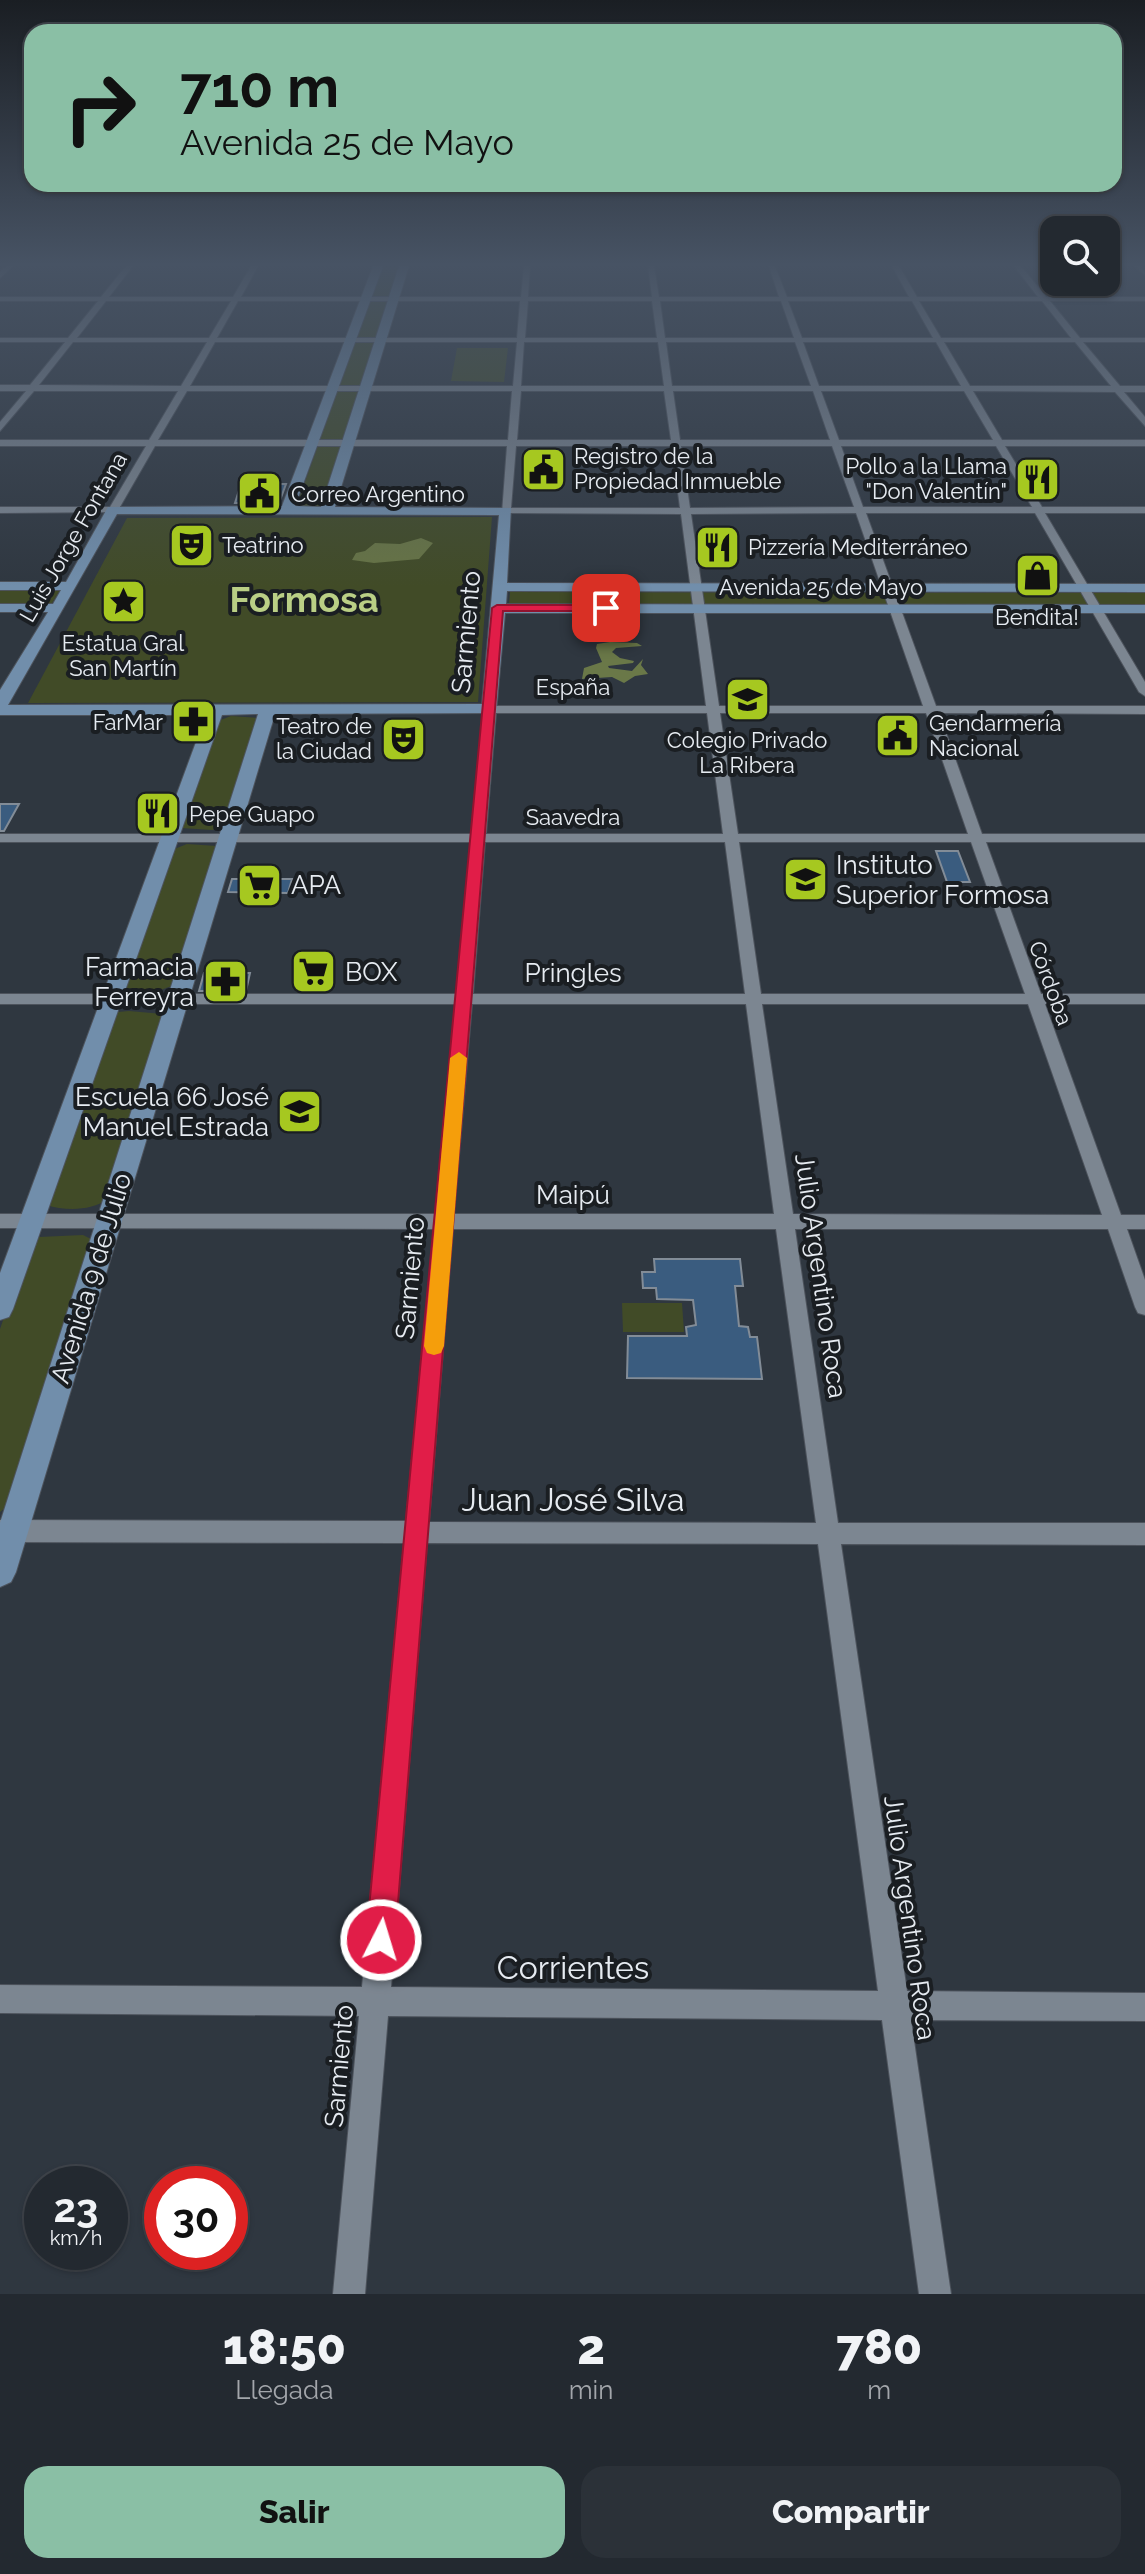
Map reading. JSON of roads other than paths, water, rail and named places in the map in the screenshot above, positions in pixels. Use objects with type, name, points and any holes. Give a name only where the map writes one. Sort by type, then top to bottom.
[{"type":"main road","points":[[287,511],[339,373]]},
{"type":"main road","points":[[327,510],[370,373]]},
{"type":"main road","points":[[113,510],[506,511]]},
{"type":"main road","name":"Luis Jorge Fontana","points":[[0,704],[113,510]]},
{"type":"main road","name":"Sarmiento","points":[[490,709],[506,511]]},
{"type":"main road","points":[[0,586],[71,586]]},
{"type":"main road","name":"Avenida 25 de Mayo","points":[[499,587],[893,609],[1145,609]]},
{"type":"main road","name":"Avenida 25 de Mayo","points":[[497,608],[886,587],[1145,588]]},
{"type":"main road","points":[[0,608],[58,608]]},
{"type":"main road","points":[[0,1309],[216,709]]},
{"type":"main road","name":"Avenida 9 de Julio","points":[[0,1572],[6,1531],[108,1221],[268,709]]},
{"type":"main road","name":"España","points":[[0,710],[490,709]]},
{"type":"street","points":[[0,428],[44,373]]},
{"type":"street","name":"Luis Jorge Fontana","points":[[113,510],[193,373]]},
{"type":"street","name":"Sarmiento","points":[[506,511],[518,373]]},
{"type":"street","name":"Julio Argentino Roca","points":[[667,373],[935,2294]]},
{"type":"street","name":"Córdoba","points":[[810,373],[1145,1307]]},
{"type":"street","points":[[958,373],[1145,692]]},
{"type":"street","points":[[1104,373],[1145,423]]},
{"type":"street","points":[[0,388],[1145,389]]},
{"type":"street","points":[[0,443],[1145,443]]},
{"type":"street","points":[[0,510],[113,510]]},
{"type":"street","points":[[506,511],[1145,510]]},
{"type":"street","name":"Sarmiento","points":[[349,2294],[490,709]]},
{"type":"street","name":"España","points":[[490,709],[1145,710]]},
{"type":"street","name":"Saavedra","points":[[0,838],[1145,838]]},
{"type":"street","name":"Pringles","points":[[0,999],[1145,999]]},
{"type":"street","name":"Maipú","points":[[0,1221],[1145,1222]]},
{"type":"street","name":"Juan José Silva","points":[[6,1531],[1145,1534]]},
{"type":"street","name":"Corrientes","points":[[0,1999],[1145,2007]]},
{"type":"place","name":"Registro de la Propiedad Inmueble","points":[[543,469]]},
{"type":"place","name":"Pollo a la Llama \"Don Valentín\"","points":[[1038,479]]},
{"type":"place","name":"Correo Argentino","points":[[260,494]]},
{"type":"place","name":"Teatrino","points":[[191,545]]},
{"type":"place","name":"Pizzería Mediterráneo","points":[[717,547]]},
{"type":"place","name":"Bendita!","points":[[1037,576]]},
{"type":"place","name":"Estatua Gral San Martín","points":[[123,602]]},
{"type":"place","name":"Colegio Privado La Ribera","points":[[747,699]]},
{"type":"place","name":"FarMar","points":[[194,722]]},
{"type":"place","name":"Gendarmería Nacional","points":[[898,736]]},
{"type":"place","name":"Teatro de la Ciudad","points":[[403,739]]},
{"type":"place","name":"Pepe Guapo","points":[[158,814]]},
{"type":"place","name":"Instituto Superior Formosa","points":[[805,880]]},
{"type":"place","name":"APA","points":[[260,885]]},
{"type":"place","name":"BOX","points":[[314,972]]},
{"type":"place","name":"Farmacia Ferreyra","points":[[225,982]]},
{"type":"place","name":"Escuela 66 José Manuel Estrada","points":[[300,1112]]},
{"type":"district","name":"Formosa","points":[[304,599]]}]
